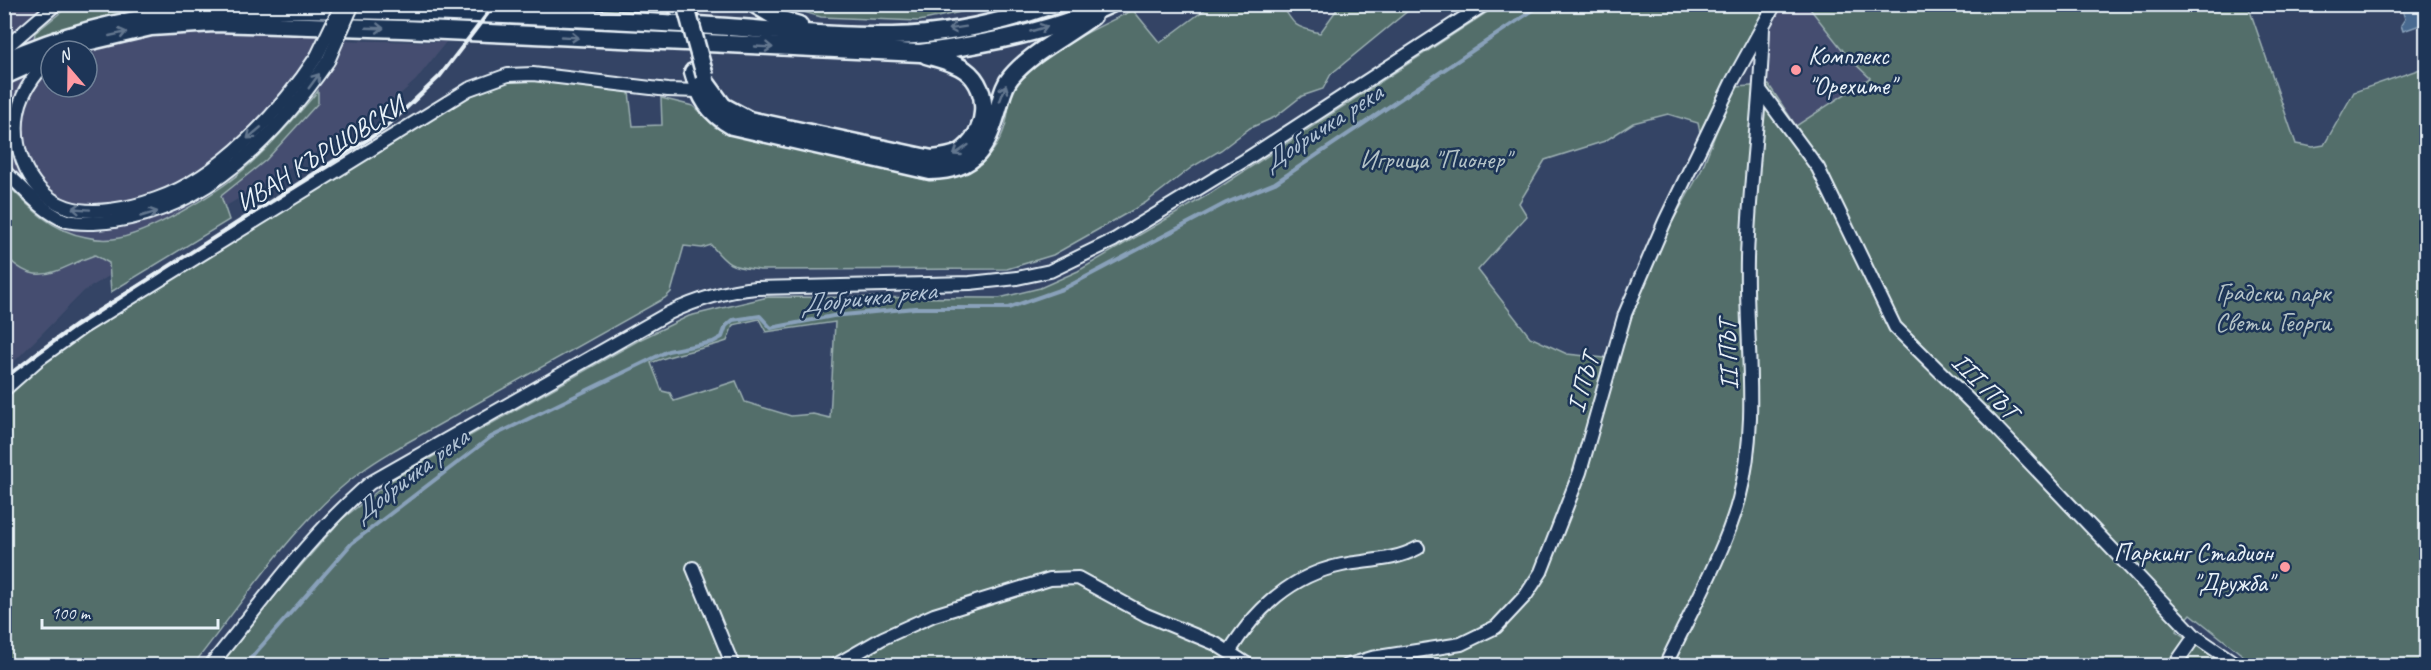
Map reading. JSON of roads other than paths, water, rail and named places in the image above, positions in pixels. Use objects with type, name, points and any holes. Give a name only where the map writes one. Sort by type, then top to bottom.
[{"type":"main road","points":[[539,16],[572,4]]},
{"type":"main road","points":[[754,4],[779,19],[825,33]]},
{"type":"main road","points":[[4,61],[53,40],[126,19],[234,6],[539,16],[861,36],[920,34],[976,25],[1055,4]]},
{"type":"main road","points":[[681,6],[710,111],[732,126],[747,132],[930,171],[944,171],[961,166],[983,150],[990,138],[1003,90],[1015,73],[1107,6]]},
{"type":"main road","points":[[99,39],[151,27],[214,23],[402,29],[920,53],[982,43],[1107,6]]},
{"type":"main road","points":[[701,82],[723,106],[749,120],[932,159],[946,158],[958,153],[976,137],[981,126],[983,101],[974,78],[966,70],[956,64],[920,53]]},
{"type":"main road","points":[[4,76],[39,61]]},
{"type":"street","points":[[4,49],[56,4]]},
{"type":"street","points":[[39,71],[22,97],[17,118],[16,135],[27,172],[49,196],[69,208],[92,210],[132,206],[157,199],[183,187],[222,159],[269,120],[322,58],[342,4]]},
{"type":"street","points":[[4,171],[40,206],[66,220],[105,222],[166,209],[211,183],[264,140],[294,108],[353,4]]},
{"type":"street","points":[[210,666],[306,546],[335,513],[370,483],[669,312],[697,300],[728,291],[756,288],[970,283],[1017,278],[1050,271],[1114,240],[1245,160],[1485,4]]},
{"type":"street","name":"І ПЪТ","points":[[1346,666],[1372,658],[1445,648],[1469,641],[1496,627],[1526,596],[1541,572],[1580,472],[1626,314],[1665,221],[1732,82],[1775,4]]},
{"type":"street","name":"ІІ ПЪТ","points":[[1665,666],[1733,519],[1749,451],[1752,398],[1747,260],[1761,91],[1763,26]]},
{"type":"street","name":"ИВАН КЪРШОВСКИ","points":[[4,390],[39,359],[82,328],[479,85],[508,75],[533,74],[668,90],[701,82]]},
{"type":"street","name":"ІІІ ПЪТ","points":[[1761,91],[1818,168],[1895,327],[1991,422],[2195,636],[2240,666]]},
{"type":"street","points":[[1229,652],[1255,618],[1276,596],[1295,581],[1311,573],[1386,560],[1418,548]]},
{"type":"street","points":[[693,568],[733,666]]},
{"type":"street","points":[[834,666],[892,633],[934,615],[1050,579],[1064,577],[1078,578],[1146,615],[1186,630],[1229,652],[1250,666]]},
{"type":"street","points":[[2174,666],[2195,636]]},
{"type":"waterway","name":"Добричка река","points":[[244,666],[352,543],[491,437],[668,351],[713,342],[722,337],[726,326],[733,320],[760,316],[771,328],[833,316],[915,308],[1008,308],[1065,288],[1226,203],[1275,183],[1542,4]]},
{"type":"railway","points":[[4,378],[74,327],[384,129],[440,76],[495,4]]},
{"type":"place","name":"Комплекс \"Орехите\"","points":[[1796,70]]},
{"type":"place","name":"Паркинг Стадион \"Дружба\"","points":[[2285,567]]},
{"type":"park label","name":"Игрища \"Пионер\"","points":[[1435,159]]},
{"type":"park label","name":"Градски парк Свети Георги","points":[[2273,307]]}]
